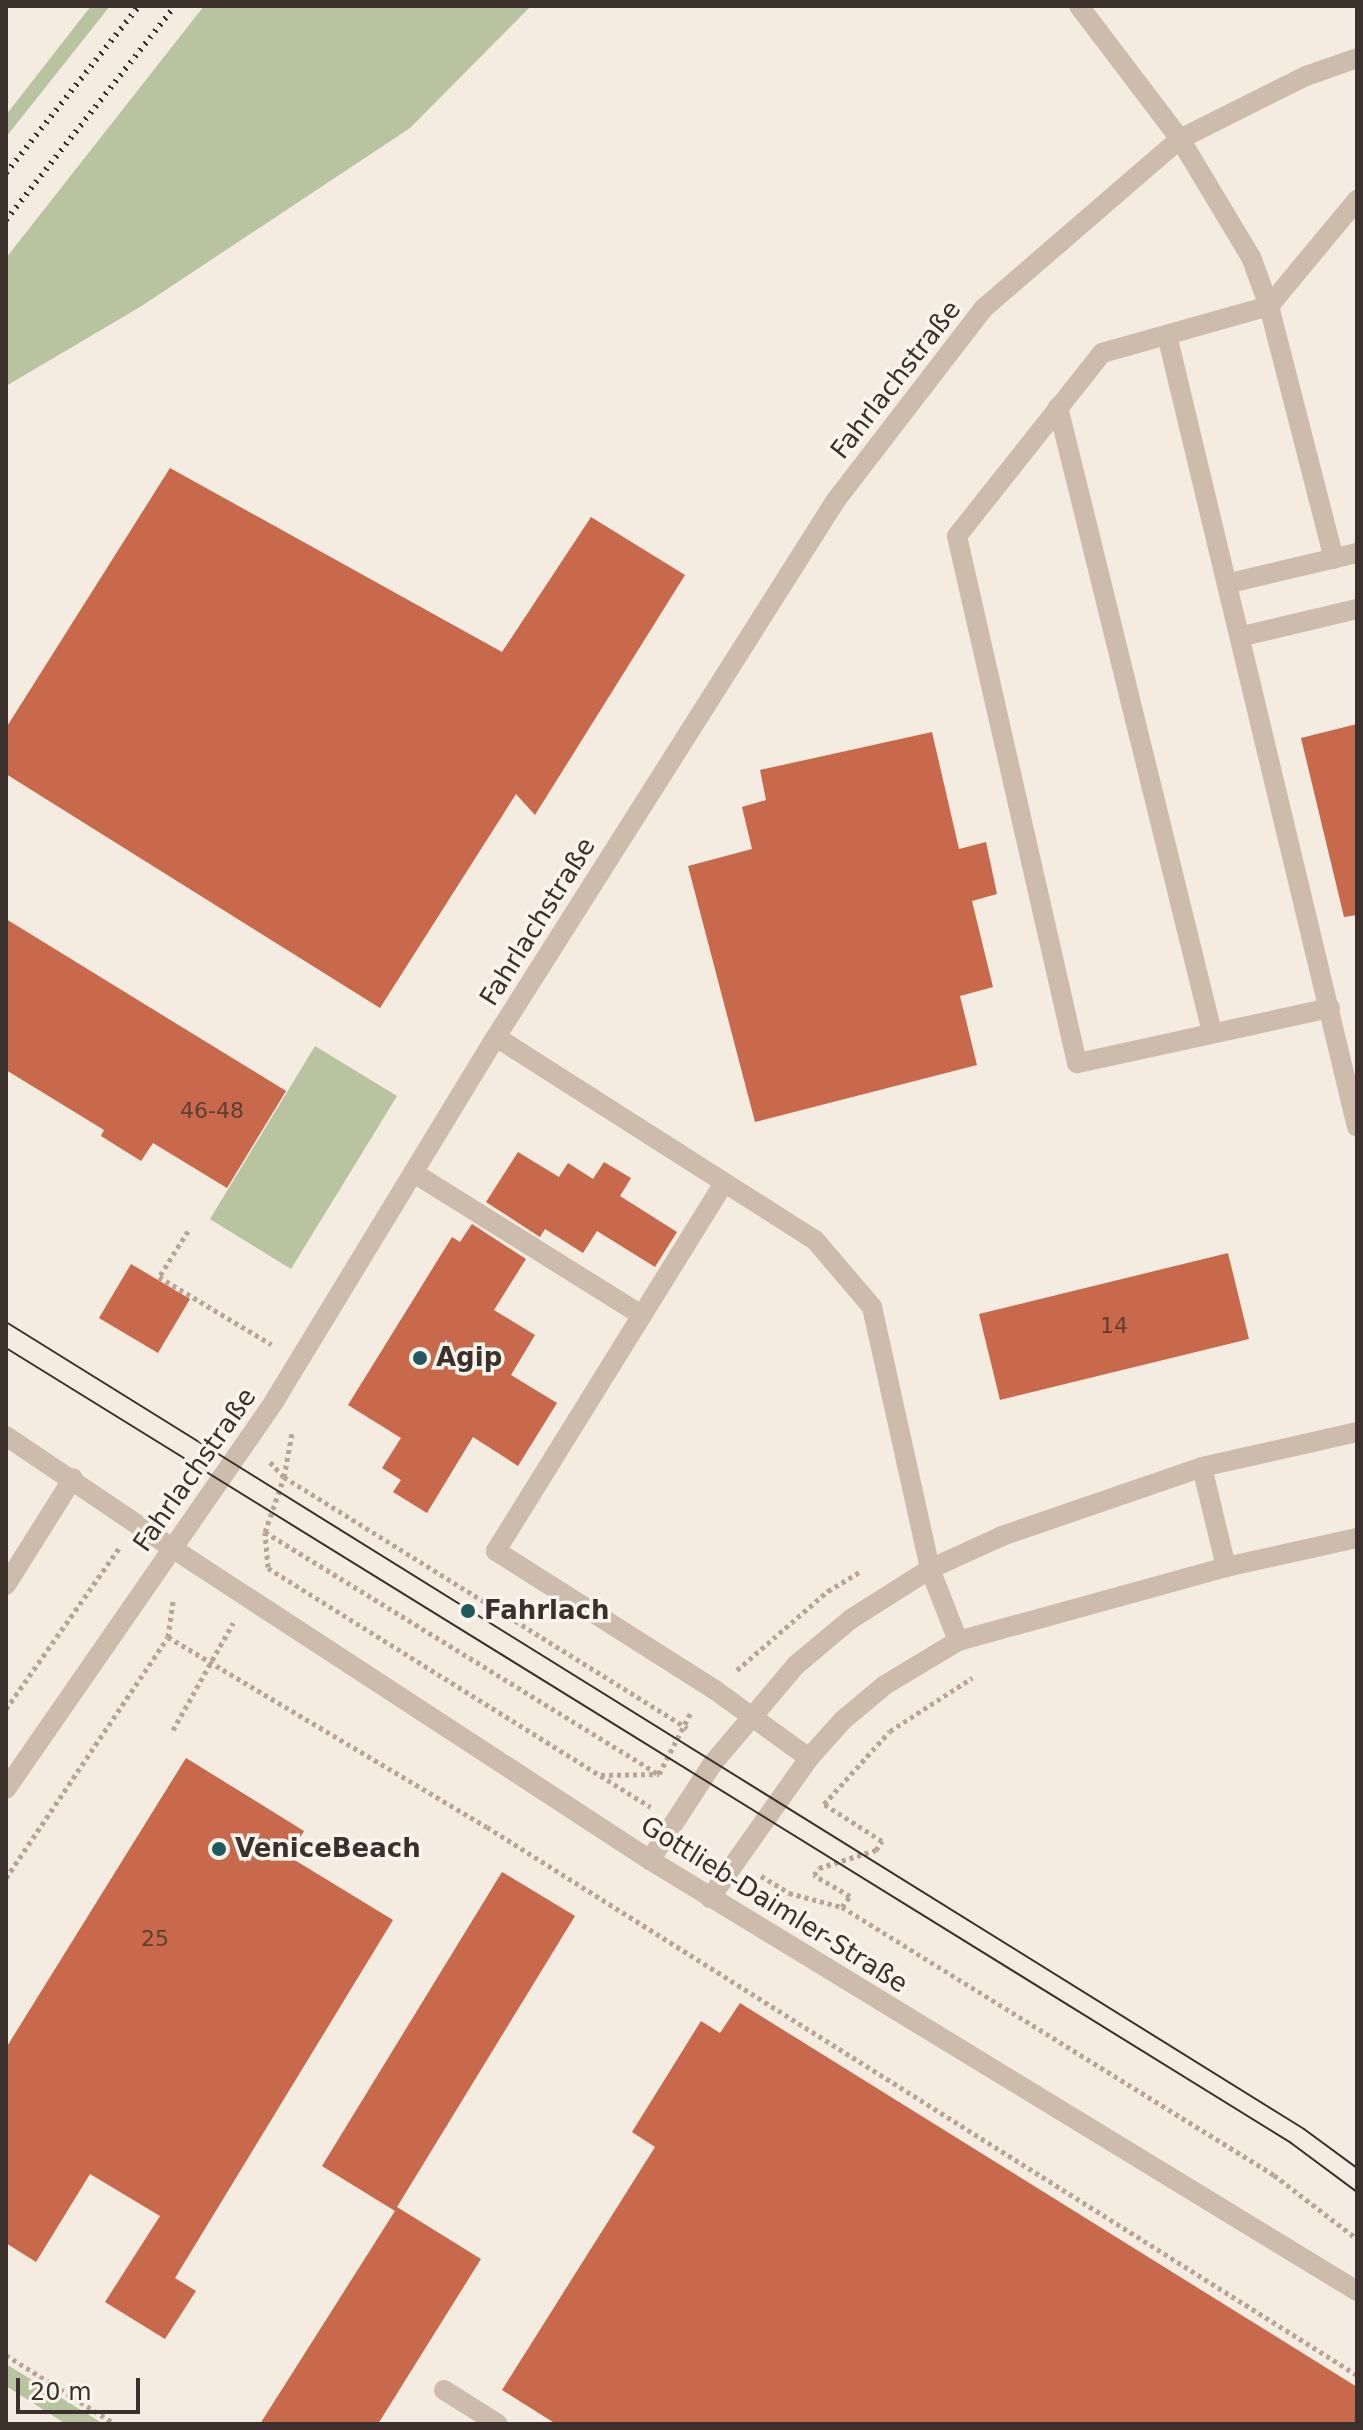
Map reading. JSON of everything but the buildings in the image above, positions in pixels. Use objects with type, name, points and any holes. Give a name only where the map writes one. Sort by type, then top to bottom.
[{"type":"street","points":[[1079,6],[1180,139],[1238,233],[1269,306],[1334,559]]},
{"type":"street","name":"Fahrlachstraße","points":[[6,1789],[299,1362],[496,1037],[836,500],[984,308],[1180,139],[1306,76],[1357,58]]},
{"type":"street","points":[[1330,1008],[1077,1063],[957,536],[1102,353],[1269,306],[1357,200]]},
{"type":"street","points":[[1167,335],[1243,636],[1357,1127]]},
{"type":"street","points":[[1058,407],[1212,1032]]},
{"type":"street","points":[[1230,583],[1357,553]]},
{"type":"street","points":[[1243,636],[1357,609]]},
{"type":"street","points":[[496,1037],[815,1240],[872,1307],[930,1569],[958,1641]]},
{"type":"street","points":[[414,1173],[641,1315]]},
{"type":"street","points":[[724,1183],[496,1551],[750,1713],[809,1758]]},
{"type":"street","points":[[650,1860],[750,1713],[851,1619],[930,1569],[1002,1536],[1202,1467],[1357,1432]]},
{"type":"street","name":"Gottlieb-Daimler-Straße","points":[[6,1436],[73,1478],[172,1548],[710,1898],[1357,2291]]},
{"type":"street","points":[[1202,1467],[1226,1567]]},
{"type":"street","points":[[6,1585],[73,1478]]},
{"type":"street","points":[[710,1898],[809,1758],[885,1685],[958,1641],[1226,1567],[1357,1538]]},
{"type":"street","points":[[444,2390],[498,2424]]},
{"type":"path","points":[[188,1231],[159,1277],[299,1362]]},
{"type":"path","points":[[676,1822],[268,1568],[265,1532],[284,1477],[687,1728]]},
{"type":"path","points":[[6,1709],[136,1523]]},
{"type":"path","points":[[265,1532],[659,1774]]},
{"type":"path","points":[[6,1878],[168,1637],[174,1612],[172,1548]]},
{"type":"path","points":[[168,1637],[487,1827],[1357,2375]]},
{"type":"path","points":[[173,1730],[210,1661]]},
{"type":"path","points":[[842,1907],[850,1896],[814,1875],[819,1868],[876,1850],[882,1841],[824,1804],[890,1731],[972,1678]]},
{"type":"path","points":[[738,1862],[789,1893],[842,1907],[1274,2175],[1357,2239]]},
{"type":"path","points":[[6,2355],[115,2424]]},
{"type":"green space","points":[[91,6],[110,6],[6,137],[6,115]]},
{"type":"green space","points":[[204,6],[531,6],[410,128],[140,307],[6,386],[6,258]]},
{"type":"green space","points":[[315,1046],[397,1096],[291,1269],[210,1219]]},
{"type":"green space","points":[[6,2364],[103,2424],[66,2424],[6,2386]]},
{"type":"tram line","points":[[6,1322],[1304,2129],[1357,2168]]},
{"type":"tram line","points":[[6,1348],[1291,2143],[1357,2192]]},
{"type":"railway","points":[[6,173],[139,6]]},
{"type":"railway","points":[[6,220],[175,6]]},
{"type":"place","name":"Agip","points":[[420,1358]]},
{"type":"place","name":"Fahrlach","points":[[468,1611]]},
{"type":"place","name":"VeniceBeach","points":[[219,1849]]}]
